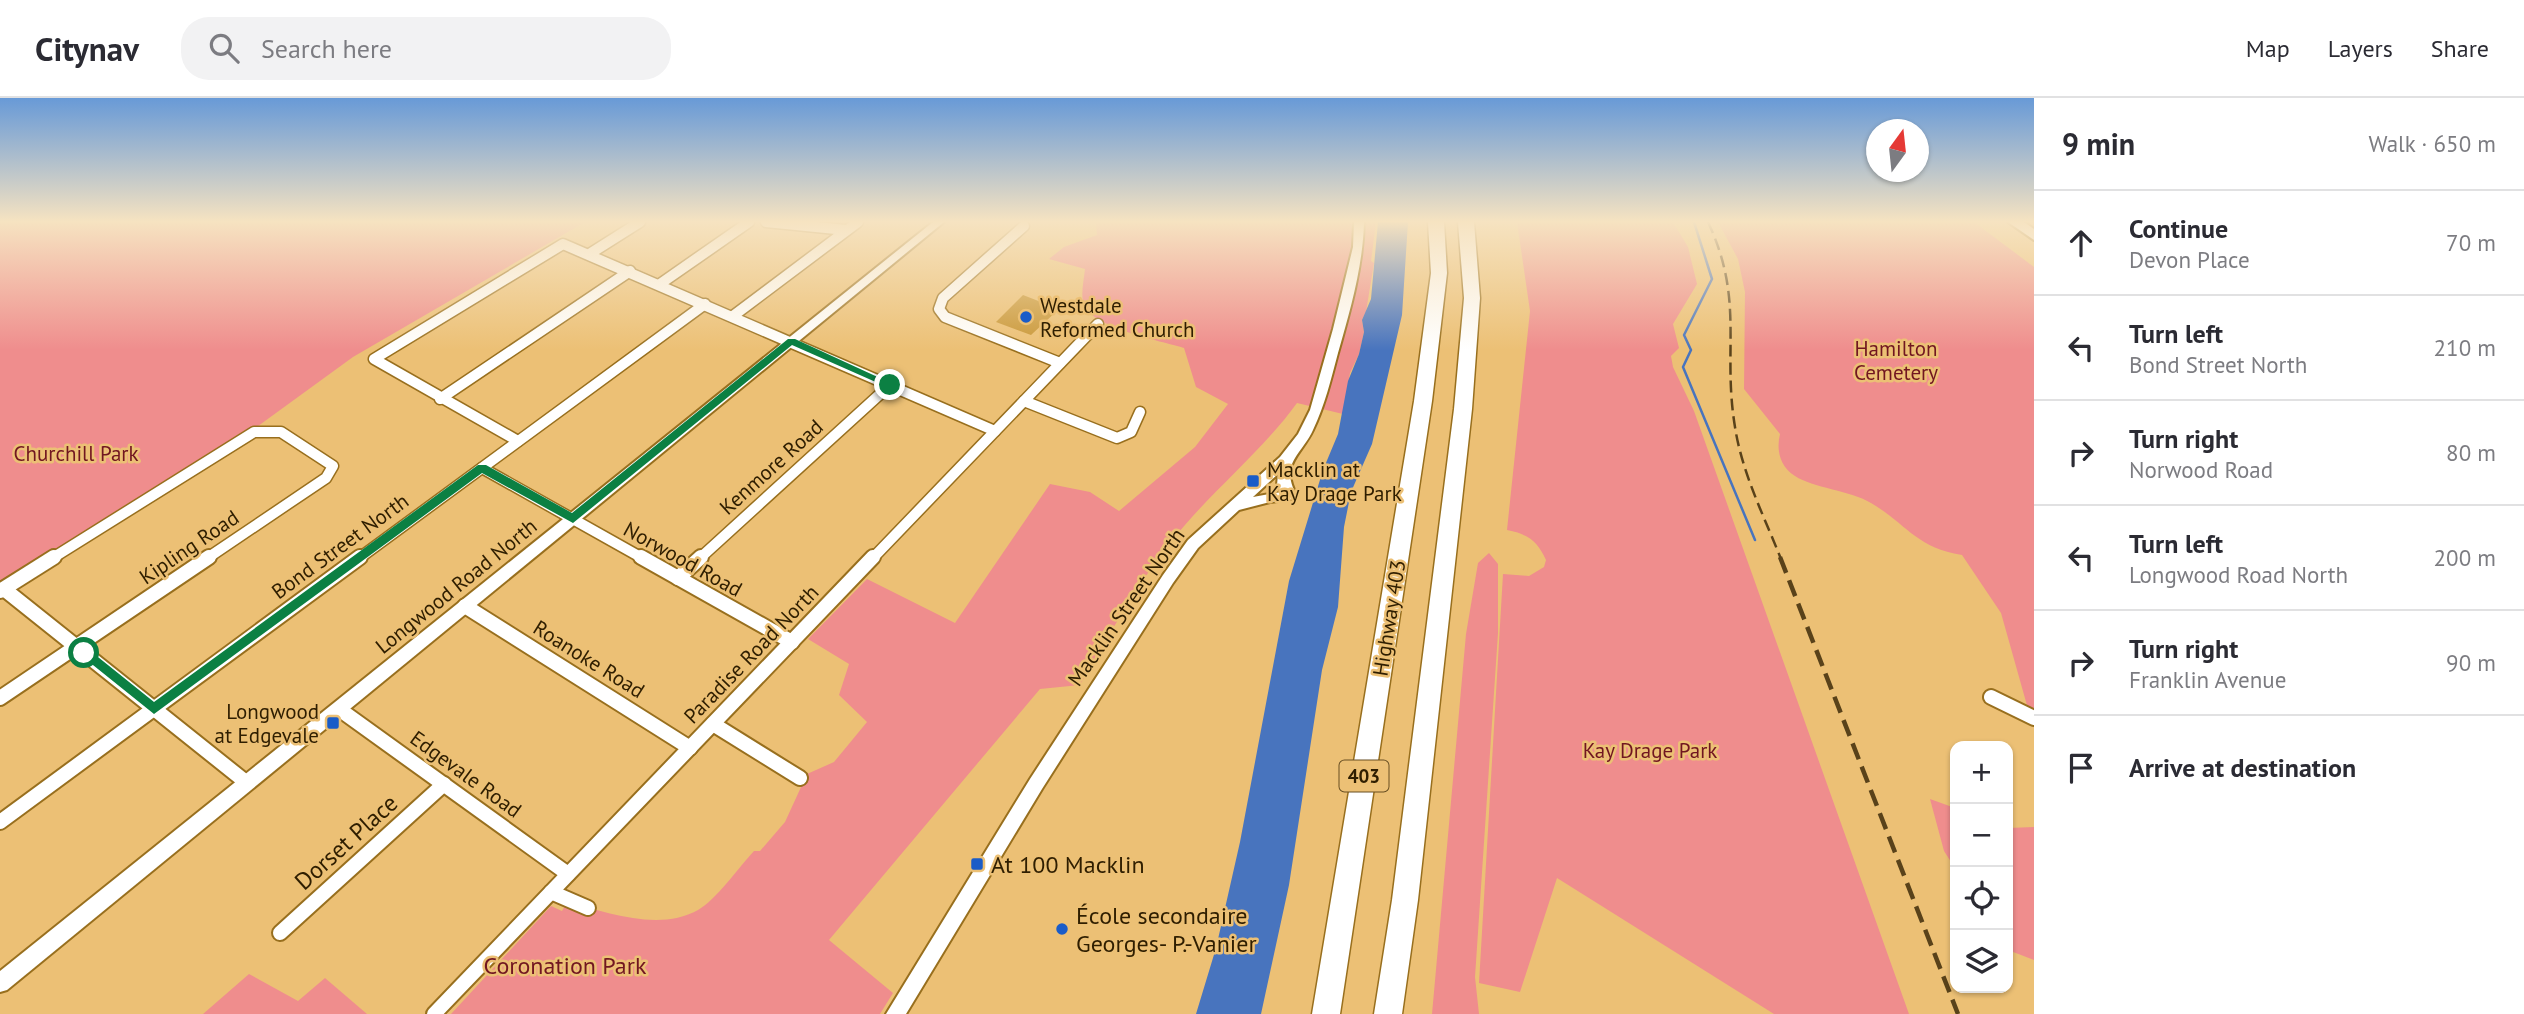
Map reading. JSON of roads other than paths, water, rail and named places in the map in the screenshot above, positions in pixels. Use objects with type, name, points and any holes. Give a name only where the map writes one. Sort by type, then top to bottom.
[{"type":"highway","name":"Highway 403","points":[[1326,1014],[1402,537],[1439,265]]},
{"type":"highway","name":"403","points":[[1388,1014],[1405,900],[1448,548],[1472,298],[1469,265]]},
{"type":"highway","points":[[1404,1014],[1405,900]]},
{"type":"street","points":[[518,441],[375,363],[374,359],[528,265]]},
{"type":"street","points":[[616,265],[995,431]]},
{"type":"street","points":[[660,284],[688,265]]},
{"type":"street","points":[[733,316],[800,265]]},
{"type":"street","name":"Longwood Road North","points":[[0,983],[886,265]]},
{"type":"street","points":[[980,265],[943,298],[939,309],[946,317],[1060,363]]},
{"type":"street","name":"Macklin Street North","points":[[895,1014],[1036,784],[1167,579],[1193,544],[1285,460],[1304,436],[1316,410],[1354,265]]},
{"type":"street","points":[[440,399],[630,271]]},
{"type":"street","name":"Bond Street North","points":[[0,822],[705,304]]},
{"type":"street","name":"Paradise Road North","points":[[434,1014],[1098,324]]},
{"type":"street","name":"Kenmore Road","points":[[678,578],[890,385]]},
{"type":"street","points":[[1024,401],[1117,438],[1131,432],[1140,412]]},
{"type":"street","name":"Kipling Road","points":[[0,698],[326,478],[332,463],[281,432],[254,432],[2,590]]},
{"type":"street","points":[[1233,508],[1250,501],[1290,496],[1284,485],[1285,460]]},
{"type":"street","name":"Norwood Road","points":[[482,468],[792,642]]},
{"type":"street","points":[[2,590],[247,783]]},
{"type":"street","name":"Roanoke Road","points":[[465,606],[690,748]]},
{"type":"street","points":[[1991,697],[2034,718]]},
{"type":"street","name":"Edgevale Road","points":[[339,709],[568,874]]},
{"type":"street","points":[[713,724],[800,778]]},
{"type":"street","name":"Dorset Place","points":[[279,933],[444,785]]},
{"type":"street","points":[[551,892],[588,908]]},
{"type":"water","points":[[1374,265],[1405,265],[1402,315],[1372,444],[1351,492],[1344,527],[1338,607],[1322,670],[1289,885],[1261,1014],[1196,1014],[1216,948],[1240,842],[1289,581],[1323,470],[1338,434],[1348,381],[1364,332],[1362,320],[1371,299]]},
{"type":"waterway","points":[[1707,265],[1712,279],[1684,335],[1691,350],[1683,367],[1755,540]]},
{"type":"railway","points":[[1723,265],[1729,301],[1730,373],[1738,444],[1754,494],[1781,559]]},
{"type":"railway","points":[[1780,557],[1958,1014]]},
{"type":"place","name":"Westdale Reformed Church","points":[[1026,317]]},
{"type":"place","name":"Macklin at Kay Drage Park","points":[[1253,481]]},
{"type":"place","name":"Longwood at Edgevale","points":[[333,723]]},
{"type":"place","name":"At 100 Macklin","points":[[977,864]]},
{"type":"place","name":"École secondaire Georges- P.-Vanier","points":[[1062,929]]},
{"type":"park label","name":"Hamilton Cemetery","points":[[1896,360]]},
{"type":"park label","name":"Churchill Park","points":[[76,453]]},
{"type":"park label","name":"Kay Drage Park","points":[[1650,750]]},
{"type":"park label","name":"Coronation Park","points":[[565,965]]}]
